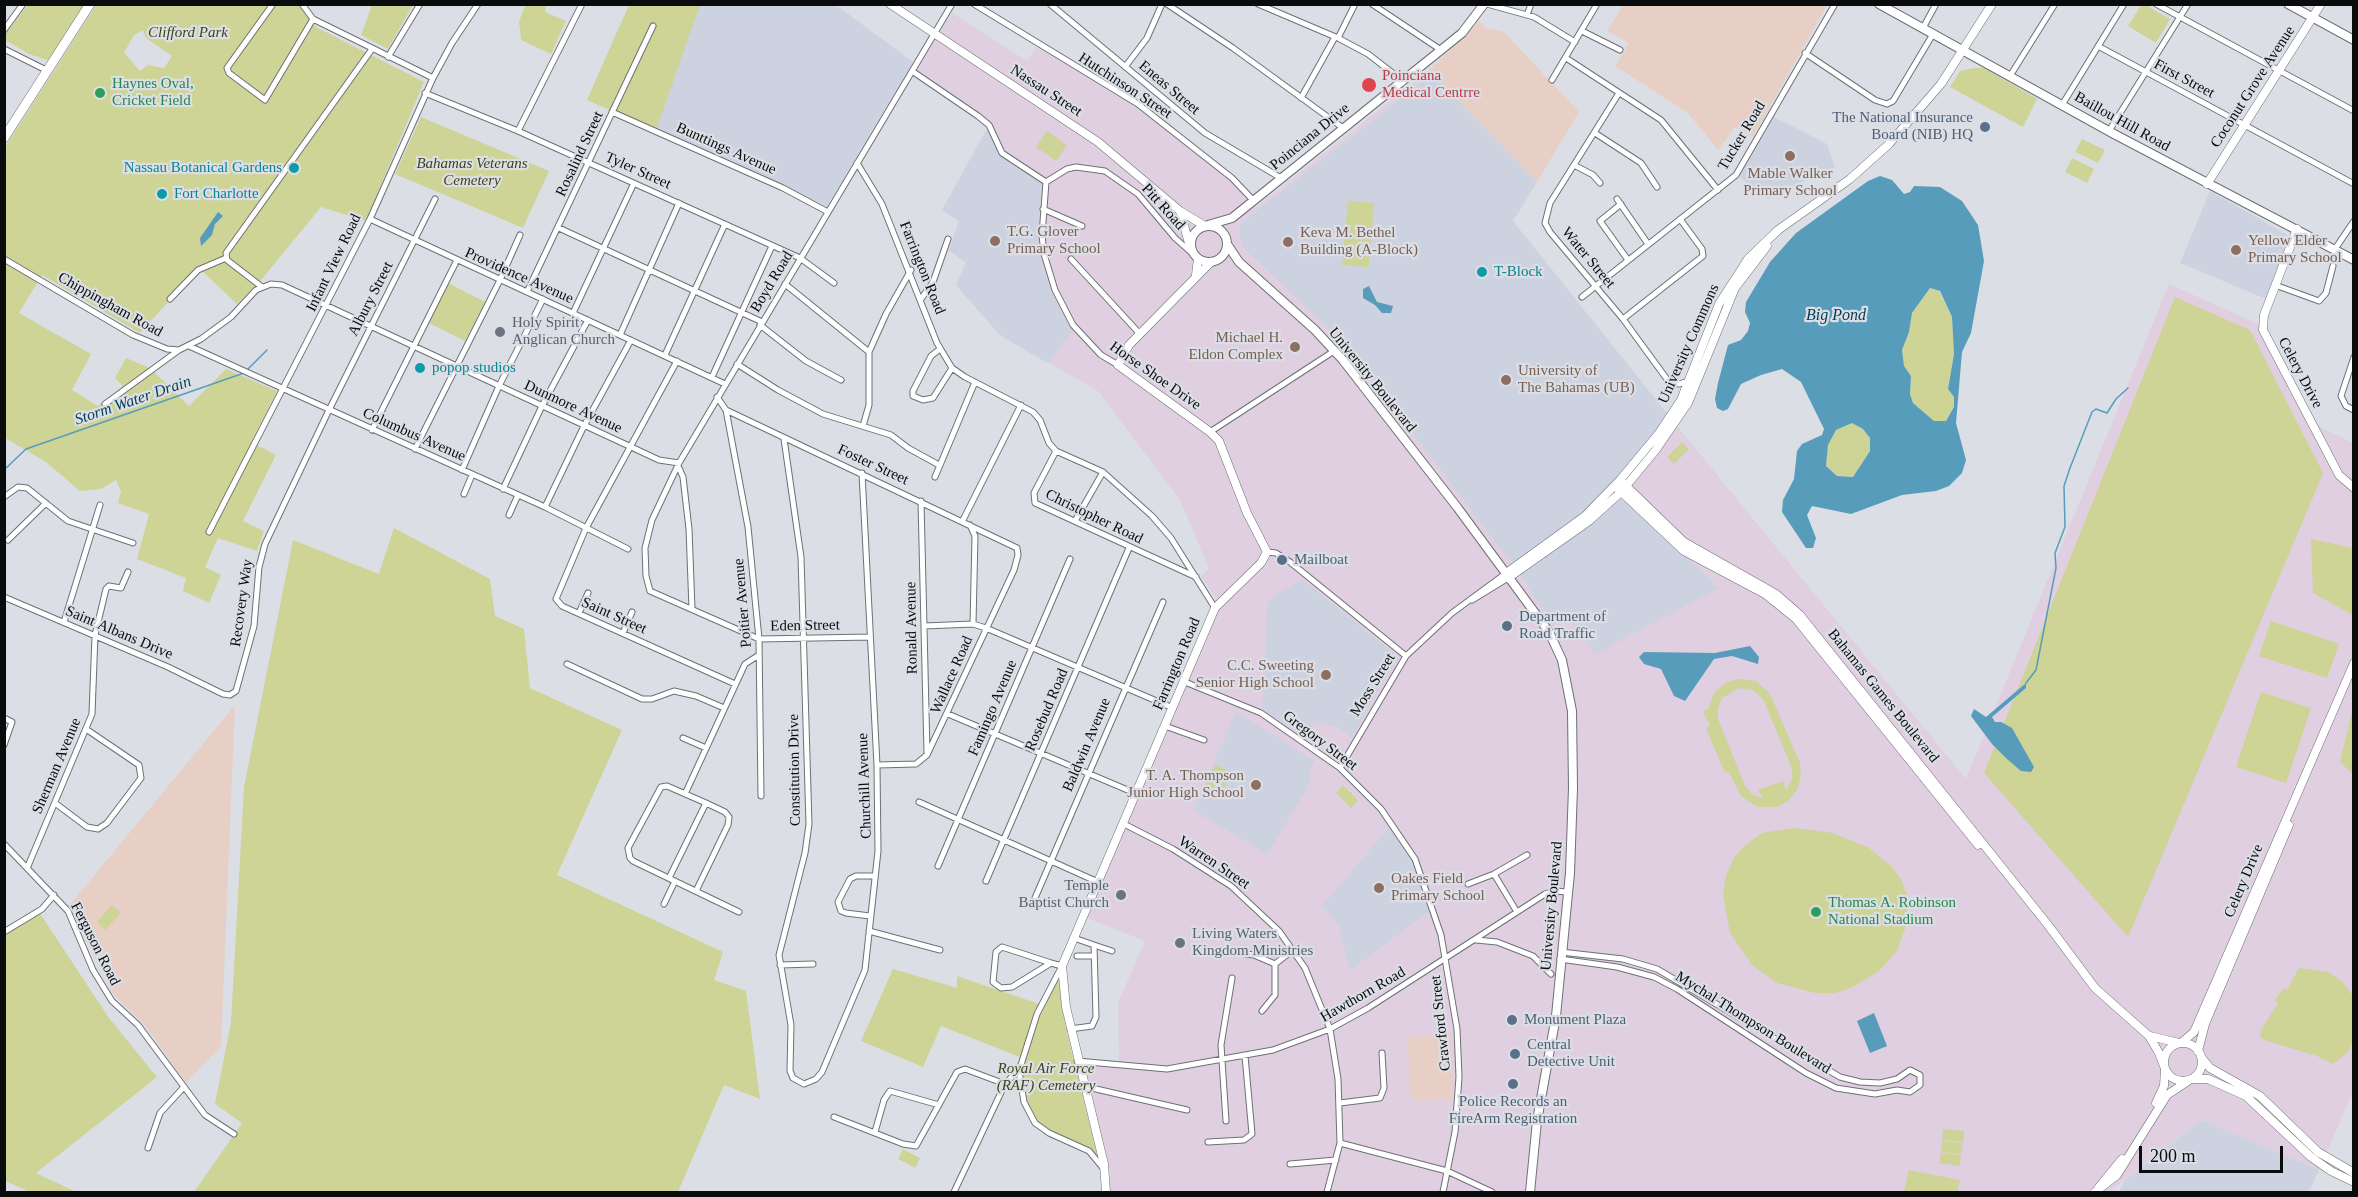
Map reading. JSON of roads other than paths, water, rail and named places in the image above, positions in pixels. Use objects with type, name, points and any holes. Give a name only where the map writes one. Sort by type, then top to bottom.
[{"type":"highway","points":[[4,138],[90,4]]},
{"type":"main road","name":"Nassau Street","points":[[890,4],[1098,142],[1180,211],[1207,225]]},
{"type":"main road","name":"Poinciana Drive","points":[[1232,218],[1462,33],[1485,4]]},
{"type":"main road","name":"Baillou Hill Road","points":[[1879,4],[2207,184],[2354,260]]},
{"type":"main road","name":"University Commons","points":[[1509,574],[1585,516],[1618,483],[1666,424],[1690,380],[1713,317],[1730,285],[1759,247],[1857,174],[1889,144],[1941,84],[1992,4]]},
{"type":"main road","points":[[2288,4],[2354,40]]},
{"type":"main road","name":"Coconut Grove Avenue","points":[[2207,184],[2321,4]]},
{"type":"main road","points":[[1180,211],[1194,253],[1211,262]]},
{"type":"main road","points":[[1196,275],[1193,234],[1207,225],[1232,218]]},
{"type":"main road","points":[[1119,364],[1125,351],[1196,275],[1221,257],[1227,244],[1224,233],[1232,218]]},
{"type":"main road","points":[[1207,225],[1224,233]]},
{"type":"main road","name":"University Commons","points":[[1509,574],[1589,521],[1624,490],[1665,439],[1688,403],[1735,288],[1786,225]]},
{"type":"main road","name":"Celery Drive","points":[[2297,229],[2264,315],[2263,330],[2340,475],[2354,488]]},
{"type":"main road","name":"University Boulevard","points":[[1227,244],[1239,262],[1334,351],[1540,615],[1562,660],[1572,711],[1573,788],[1567,892],[1560,956],[1557,1016],[1537,1121],[1530,1192]]},
{"type":"main road","name":"University Boulevard","points":[[1221,257],[1239,262]]},
{"type":"main road","name":"Horse Shoe Drive","points":[[1119,364],[1210,432],[1224,450],[1246,513],[1267,552]]},
{"type":"main road","name":"Bahamas Games Boulevard","points":[[1618,483],[1674,543],[1765,594],[1796,620],[2100,994],[2148,1036],[2156,1047],[2164,1068]]},
{"type":"main road","points":[[1215,608],[1261,563],[1267,552]]},
{"type":"main road","name":"Farrington Road","points":[[1062,966],[1215,608]]},
{"type":"main road","name":"Celery Drive","points":[[2180,1043],[2194,1032],[2354,663]]},
{"type":"main road","name":"Celery Drive","points":[[2200,1054],[2202,1031],[2294,812],[2327,726]]},
{"type":"main road","points":[[1062,966],[1070,1029],[1105,1173],[1106,1192]]},
{"type":"main road","name":"Bahamas Games Boulevard","points":[[2148,1036],[2161,1041],[2180,1043]]},
{"type":"main road","points":[[2096,1192],[2127,1152],[2159,1099],[2167,1052],[2180,1043],[2191,1045],[2210,1068],[2260,1096],[2323,1156],[2354,1173]]},
{"type":"main road","points":[[2096,1192],[2116,1175],[2167,1095],[2190,1080],[2200,1070],[2200,1054]]},
{"type":"main road","points":[[2164,1068],[2173,1079],[2208,1079],[2246,1096],[2311,1157],[2331,1171],[2354,1182]]},
{"type":"street","points":[[4,30],[23,4]]},
{"type":"street","points":[[273,4],[227,68],[229,73],[265,100],[313,19]]},
{"type":"street","points":[[302,4],[313,19],[433,78]]},
{"type":"street","points":[[388,57],[420,4]]},
{"type":"street","name":"Infant View Road","points":[[209,532],[370,219],[425,93],[452,43],[478,4]]},
{"type":"street","points":[[518,131],[582,4]]},
{"type":"street","name":"Boyd Road","points":[[645,548],[652,520],[679,465],[717,397],[952,4]]},
{"type":"street","name":"Hutchinson Street","points":[[974,4],[1138,104],[1233,178],[1253,200]]},
{"type":"street","name":"Eneas Street","points":[[1050,4],[1205,133],[1281,178]]},
{"type":"street","points":[[1125,67],[1147,38],[1162,4]]},
{"type":"street","points":[[1167,4],[1233,48],[1343,129]]},
{"type":"street","points":[[1258,4],[1336,37],[1368,54],[1402,81]]},
{"type":"street","points":[[1301,98],[1356,4]]},
{"type":"street","points":[[1485,4],[1527,15],[1575,42]]},
{"type":"street","points":[[1527,15],[1531,4]]},
{"type":"street","points":[[1552,80],[1597,4]]},
{"type":"street","name":"Tucker Road","points":[[1582,297],[1736,175],[1834,4]]},
{"type":"street","points":[[1923,28],[1936,4]]},
{"type":"street","points":[[2010,76],[2055,4]]},
{"type":"street","points":[[2062,105],[2124,4]]},
{"type":"street","points":[[2156,4],[2354,111]]},
{"type":"street","points":[[2109,131],[2188,4]]},
{"type":"street","points":[[1372,5],[1441,50]]},
{"type":"street","name":"Rosalind Street","points":[[527,292],[653,26]]},
{"type":"street","points":[[1582,31],[1620,50]]},
{"type":"street","points":[[1805,53],[1875,100],[1887,104],[1893,101],[1933,34]]},
{"type":"street","name":"First Street","points":[[2098,46],[2354,184]]},
{"type":"street","points":[[4,49],[48,71]]},
{"type":"street","points":[[226,258],[226,253],[372,49]]},
{"type":"street","points":[[1566,58],[1661,120],[1718,190]]},
{"type":"street","points":[[912,71],[989,125],[1002,153],[1046,182]]},
{"type":"street","name":"Tyler Street","points":[[425,93],[518,131],[800,258],[834,282]]},
{"type":"street","name":"Water Street","points":[[1619,93],[1547,208],[1545,223],[1623,319],[1669,382],[1679,384],[1690,380]]},
{"type":"street","name":"Bunttings Avenue","points":[[612,112],[783,188],[828,212]]},
{"type":"street","points":[[1595,133],[1641,163],[1657,187]]},
{"type":"street","name":"Farrington Road","points":[[857,164],[882,204],[940,349],[952,368],[1037,415],[1048,442],[1056,451],[1103,472],[1158,522],[1215,608]]},
{"type":"street","points":[[1574,165],[1593,175],[1600,183]]},
{"type":"street","name":"Pitt Road","points":[[1046,182],[1067,169],[1076,167],[1106,171],[1138,194],[1175,238],[1194,253]]},
{"type":"street","name":"Horse Shoe Drive","points":[[1046,182],[1043,209],[1044,254],[1055,290],[1073,325],[1101,355],[1119,364]]},
{"type":"street","points":[[573,313],[634,183]]},
{"type":"street","name":"Albury Street","points":[[328,410],[435,199]]},
{"type":"street","points":[[1617,199],[1648,244]]},
{"type":"street","points":[[620,335],[679,203]]},
{"type":"street","points":[[1600,221],[1621,204]]},
{"type":"street","points":[[1043,209],[1082,226]]},
{"type":"street","points":[[1596,215],[1628,260]]},
{"type":"street","name":"Providence Avenue","points":[[370,219],[725,384]]},
{"type":"street","points":[[1623,319],[1702,258],[1702,249],[1680,219]]},
{"type":"street","points":[[2335,249],[2354,221]]},
{"type":"street","points":[[665,355],[725,224]]},
{"type":"street","points":[[559,228],[741,313],[761,324],[806,361],[841,380]]},
{"type":"street","points":[[415,449],[501,280],[520,235]]},
{"type":"street","points":[[921,299],[933,282],[948,238]]},
{"type":"street","points":[[712,377],[772,246]]},
{"type":"street","points":[[226,258],[262,287]]},
{"type":"street","points":[[170,299],[198,270],[226,258]]},
{"type":"street","name":"Chippingham Road","points":[[4,259],[133,335],[162,348],[179,350]]},
{"type":"street","points":[[1071,259],[1140,334]]},
{"type":"street","points":[[372,430],[457,260]]},
{"type":"street","points":[[2275,285],[2319,301],[2326,293],[2333,267]]},
{"type":"street","points":[[863,426],[869,405],[869,352],[910,270]]},
{"type":"street","points":[[785,284],[869,352]]},
{"type":"street","points":[[105,404],[179,350],[214,330],[262,287],[282,285],[327,305]]},
{"type":"street","points":[[462,470],[499,386],[543,299]]},
{"type":"street","name":"Dunmore Avenue","points":[[327,305],[584,426],[659,460],[679,465]]},
{"type":"street","points":[[503,489],[542,406],[588,320]]},
{"type":"street","points":[[545,507],[584,426],[631,340]]},
{"type":"street","name":"Columbus Avenue","points":[[189,346],[545,507],[628,549]]},
{"type":"street","points":[[940,349],[929,358],[913,391],[913,396],[922,400],[933,398],[952,368]]},
{"type":"street","points":[[1210,432],[1334,351]]},
{"type":"street","points":[[2354,357],[2341,396],[2346,406],[2354,410]]},
{"type":"street","points":[[586,528],[677,361]]},
{"type":"street","points":[[737,364],[778,390],[823,414],[891,435],[908,448],[939,465]]},
{"type":"street","points":[[935,477],[975,382]]},
{"type":"street","name":"Foster Street","points":[[717,397],[726,410],[784,439],[963,520],[1011,544],[1017,548],[1018,555]]},
{"type":"street","points":[[963,520],[1022,405]]},
{"type":"street","name":"Recovery Way","points":[[224,694],[230,695],[236,691],[249,650],[265,544],[328,410]]},
{"type":"street","name":"Poitier Avenue","points":[[726,410],[748,527],[759,639],[761,796]]},
{"type":"street","name":"Constitution Drive","points":[[784,439],[798,528],[805,639],[808,832],[779,955],[791,1025],[790,1071],[799,1083],[810,1083]]},
{"type":"street","name":"Christopher Road","points":[[1056,451],[1034,493],[1034,500],[1129,548],[1196,577]]},
{"type":"street","points":[[679,465],[683,477],[690,529],[692,609]]},
{"type":"street","points":[[1074,521],[1103,472]]},
{"type":"street","name":"Churchill Avenue","points":[[810,1083],[822,1072],[828,1060],[865,970],[878,851],[877,765],[862,473]]},
{"type":"street","points":[[464,494],[472,475]]},
{"type":"street","points":[[4,497],[14,489],[24,487],[68,521],[133,543]]},
{"type":"street","points":[[508,515],[518,495]]},
{"type":"street","name":"Ronald Avenue","points":[[921,501],[927,755]]},
{"type":"street","points":[[8,540],[46,503]]},
{"type":"street","points":[[63,622],[100,505]]},
{"type":"street","points":[[970,525],[975,536],[973,624]]},
{"type":"street","name":"Saint Street","points":[[586,528],[557,594],[558,603],[735,684]]},
{"type":"street","name":"Eden Street","points":[[645,548],[646,576],[650,591],[759,639],[870,637]]},
{"type":"street","name":"Rosebud Road","points":[[986,881],[1129,548]]},
{"type":"street","points":[[1267,552],[1276,553],[1290,562],[1406,656]]},
{"type":"street","name":"Wallace Road","points":[[927,755],[948,714],[1018,555]]},
{"type":"street","name":"Famingo Avenue","points":[[938,866],[1070,559]]},
{"type":"street","name":"Sherman Avenue","points":[[28,866],[86,729],[92,709],[95,635],[107,587],[122,588],[128,572]]},
{"type":"street","name":"Moss Street","points":[[1340,768],[1406,656],[1467,602],[1509,574]]},
{"type":"street","points":[[579,613],[588,593]]},
{"type":"street","name":"Saint Albans Drive","points":[[4,597],[95,635],[224,694]]},
{"type":"street","name":"Baldwin Avenue","points":[[1035,898],[1163,602]]},
{"type":"street","points":[[623,633],[632,612]]},
{"type":"street","points":[[924,626],[973,624],[986,628],[1173,708]]},
{"type":"street","points":[[685,794],[735,684],[749,659],[759,655]]},
{"type":"street","points":[[567,664],[642,699],[652,699],[674,691],[696,696],[724,708]]},
{"type":"street","name":"Gregory Street","points":[[1185,682],[1261,713],[1340,768],[1381,809],[1415,859],[1439,929],[1445,957]]},
{"type":"street","points":[[948,714],[1137,794]]},
{"type":"street","points":[[4,718],[12,722],[4,745]]},
{"type":"street","points":[[1165,726],[1204,740]]},
{"type":"street","points":[[54,803],[87,827],[98,829],[107,823],[141,778],[139,765],[86,729]]},
{"type":"street","points":[[683,738],[706,748]]},
{"type":"street","points":[[877,765],[916,764],[927,755]]},
{"type":"street","points":[[696,891],[729,820],[725,812],[667,786],[658,789],[628,848],[628,855],[633,861],[739,912]]},
{"type":"street","points":[[919,802],[1098,882]]},
{"type":"street","points":[[669,878],[706,803]]},
{"type":"street","name":"Warren Street","points":[[1124,824],[1173,849],[1231,886],[1266,918],[1293,950],[1309,978],[1330,1029],[1340,1103],[1340,1143],[1328,1192]]},
{"type":"street","name":"Ferguson Road","points":[[4,844],[28,866],[68,911],[93,970],[112,1001],[138,1024],[205,1115],[234,1134]]},
{"type":"street","points":[[1468,884],[1494,874],[1527,855]]},
{"type":"street","points":[[1494,874],[1517,912]]},
{"type":"street","points":[[870,916],[846,913],[841,910],[838,902],[850,879],[856,876],[874,876]]},
{"type":"street","points":[[664,904],[675,881]]},
{"type":"street","name":"Hawthorn Road","points":[[1077,1062],[1167,1069],[1273,1050],[1330,1029],[1420,976],[1445,957],[1545,894],[1555,891],[1567,892]]},
{"type":"street","points":[[4,932],[42,909],[54,895]]},
{"type":"street","points":[[869,932],[940,950]]},
{"type":"street","points":[[1074,938],[1112,951]]},
{"type":"street","points":[[1475,940],[1497,942],[1533,956],[1551,974]]},
{"type":"street","points":[[1070,1029],[1092,1026],[1095,1022],[1094,945]]},
{"type":"street","points":[[1051,963],[1012,987],[1001,988],[993,982],[996,952],[1002,947],[1062,966],[1034,1023],[1019,1071],[1024,1102],[1035,1123],[1049,1133],[1089,1151],[1096,1157],[1105,1173]]},
{"type":"street","points":[[1218,950],[1254,954],[1275,964]]},
{"type":"street","points":[[1275,964],[1293,950]]},
{"type":"street","points":[[1077,956],[1094,956]]},
{"type":"street","name":"Mychal Thompson Boulevard","points":[[1560,956],[1623,959],[1657,969],[1691,987],[1835,1075],[1855,1082],[1876,1083],[1895,1080],[1906,1071],[1913,1070],[1920,1075],[1920,1085],[1910,1092],[1897,1090],[1875,1094],[1836,1088],[1811,1076],[1654,976],[1560,956]]},
{"type":"street","name":"Crawford Street","points":[[1443,1192],[1455,1132],[1459,1077],[1457,1029],[1445,957]]},
{"type":"street","points":[[780,965],[813,964]]},
{"type":"street","points":[[1262,1011],[1272,1002],[1275,995],[1275,964]]},
{"type":"street","points":[[1226,1121],[1221,1045],[1232,978]]},
{"type":"street","points":[[1340,1103],[1380,1098],[1384,1088],[1382,1053]]},
{"type":"street","points":[[1208,1142],[1244,1140],[1252,1134],[1245,1056]]},
{"type":"street","points":[[834,1117],[916,1146],[954,1076],[961,1070],[1005,1084]]},
{"type":"street","points":[[954,1192],[1005,1084],[1019,1071]]},
{"type":"street","points":[[1083,1086],[1187,1110]]},
{"type":"street","points":[[148,1148],[157,1119],[183,1088]]},
{"type":"street","points":[[875,1132],[884,1100],[890,1091],[939,1105]]},
{"type":"street","points":[[1340,1143],[1447,1171],[1492,1192]]},
{"type":"street","points":[[1290,1164],[1336,1160]]},
{"type":"water","name":"Big Pond","points":[[1880,176],[1892,180],[1904,194],[1910,192],[1914,186],[1940,187],[1962,201],[1978,225],[1984,261],[1971,333],[1962,352],[1956,423],[1966,460],[1962,473],[1949,486],[1936,491],[1902,495],[1851,514],[1812,506],[1807,515],[1816,538],[1813,548],[1806,548],[1782,512],[1783,500],[1794,479],[1797,451],[1802,444],[1822,435],[1824,429],[1801,382],[1782,369],[1741,384],[1728,409],[1723,411],[1717,408],[1715,399],[1728,345],[1741,340],[1748,331],[1750,323],[1745,312],[1746,302],[1770,262],[1796,233],[1868,181]],"holes":[[[1930,288],[1940,291],[1952,317],[1954,354],[1948,389],[1954,397],[1954,407],[1946,421],[1934,421],[1913,403],[1910,394],[1911,376],[1904,366],[1902,350],[1909,332],[1912,313]],[[1852,423],[1863,429],[1870,438],[1870,451],[1853,477],[1837,476],[1826,466],[1828,445],[1836,430]]]},
{"type":"water","points":[[218,212],[223,216],[215,224],[212,235],[201,246],[200,238]]},
{"type":"water","points":[[1369,286],[1377,302],[1393,306],[1391,313],[1382,313],[1375,305],[1363,298],[1363,289]]},
{"type":"water","points":[[1750,646],[1759,657],[1758,664],[1732,656],[1714,659],[1685,701],[1674,696],[1661,669],[1644,664],[1639,657],[1644,652],[1715,653]]},
{"type":"water","points":[[2026,683],[2026,688],[1992,717],[1995,722],[2001,722],[2012,728],[2034,767],[2031,772],[2021,771],[2007,759],[1992,744],[1971,716],[1974,709],[1986,717]]},
{"type":"water","points":[[1874,1013],[1887,1046],[1870,1053],[1857,1021]]},
{"type":"waterway","name":"Storm Water Drain","points":[[247,370],[267,350]]},
{"type":"waterway","name":"Storm Water Drain","points":[[4,470],[26,449],[244,373]]},
{"type":"waterway","points":[[2026,683],[2036,670],[2056,568],[2055,553],[2065,527],[2064,486],[2070,468],[2092,412],[2096,409],[2107,413],[2116,399],[2128,388]]},
{"type":"place","name":"Poinciana Medical Centrre","points":[[1369,85]]},
{"type":"place","name":"Haynes Oval, Cricket Field","points":[[100,93]]},
{"type":"place","name":"The National Insurance Board (NIB) HQ","points":[[1985,127]]},
{"type":"place","name":"Mable Walker Primary School","points":[[1790,156]]},
{"type":"place","name":"Nassau Botanical Gardens","points":[[294,168]]},
{"type":"place","name":"Fort Charlotte","points":[[162,194]]},
{"type":"place","name":"T.G. Glover Primary School","points":[[995,241]]},
{"type":"place","name":"Keva M. Bethel Building (A-Block)","points":[[1288,242]]},
{"type":"place","name":"Yellow Elder Primary School","points":[[2236,250]]},
{"type":"place","name":"T-Block","points":[[1482,272]]},
{"type":"place","name":"Holy Spirit Anglican Church","points":[[500,332]]},
{"type":"place","name":"Michael H. Eldon Complex","points":[[1295,347]]},
{"type":"place","name":"popop studios","points":[[420,368]]},
{"type":"place","name":"University of The Bahamas (UB)","points":[[1506,380]]},
{"type":"place","name":"Mailboat","points":[[1282,560]]},
{"type":"place","name":"Department of Road Traffic","points":[[1507,626]]},
{"type":"place","name":"C.C. Sweeting Senior High School","points":[[1326,675]]},
{"type":"place","name":"T. A. Thompson Junior High School","points":[[1256,785]]},
{"type":"place","name":"Oakes Field Primary School","points":[[1379,888]]},
{"type":"place","name":"Temple Baptist Church","points":[[1121,895]]},
{"type":"place","name":"Thomas A. Robinson National Stadium","points":[[1816,912]]},
{"type":"place","name":"Living Waters Kingdom Ministries","points":[[1180,943]]},
{"type":"place","name":"Monument Plaza","points":[[1512,1020]]},
{"type":"place","name":"Central Detective Unit","points":[[1515,1054]]},
{"type":"place","name":"Police Records an FireArm Registration","points":[[1513,1084]]},
{"type":"park label","name":"Clifford Park","points":[[188,33]]},
{"type":"park label","name":"Bahamas Veterans Cemetery","points":[[472,172]]},
{"type":"park label","name":"Royal Air Force (RAF) Cemetery","points":[[1046,1078]]}]
